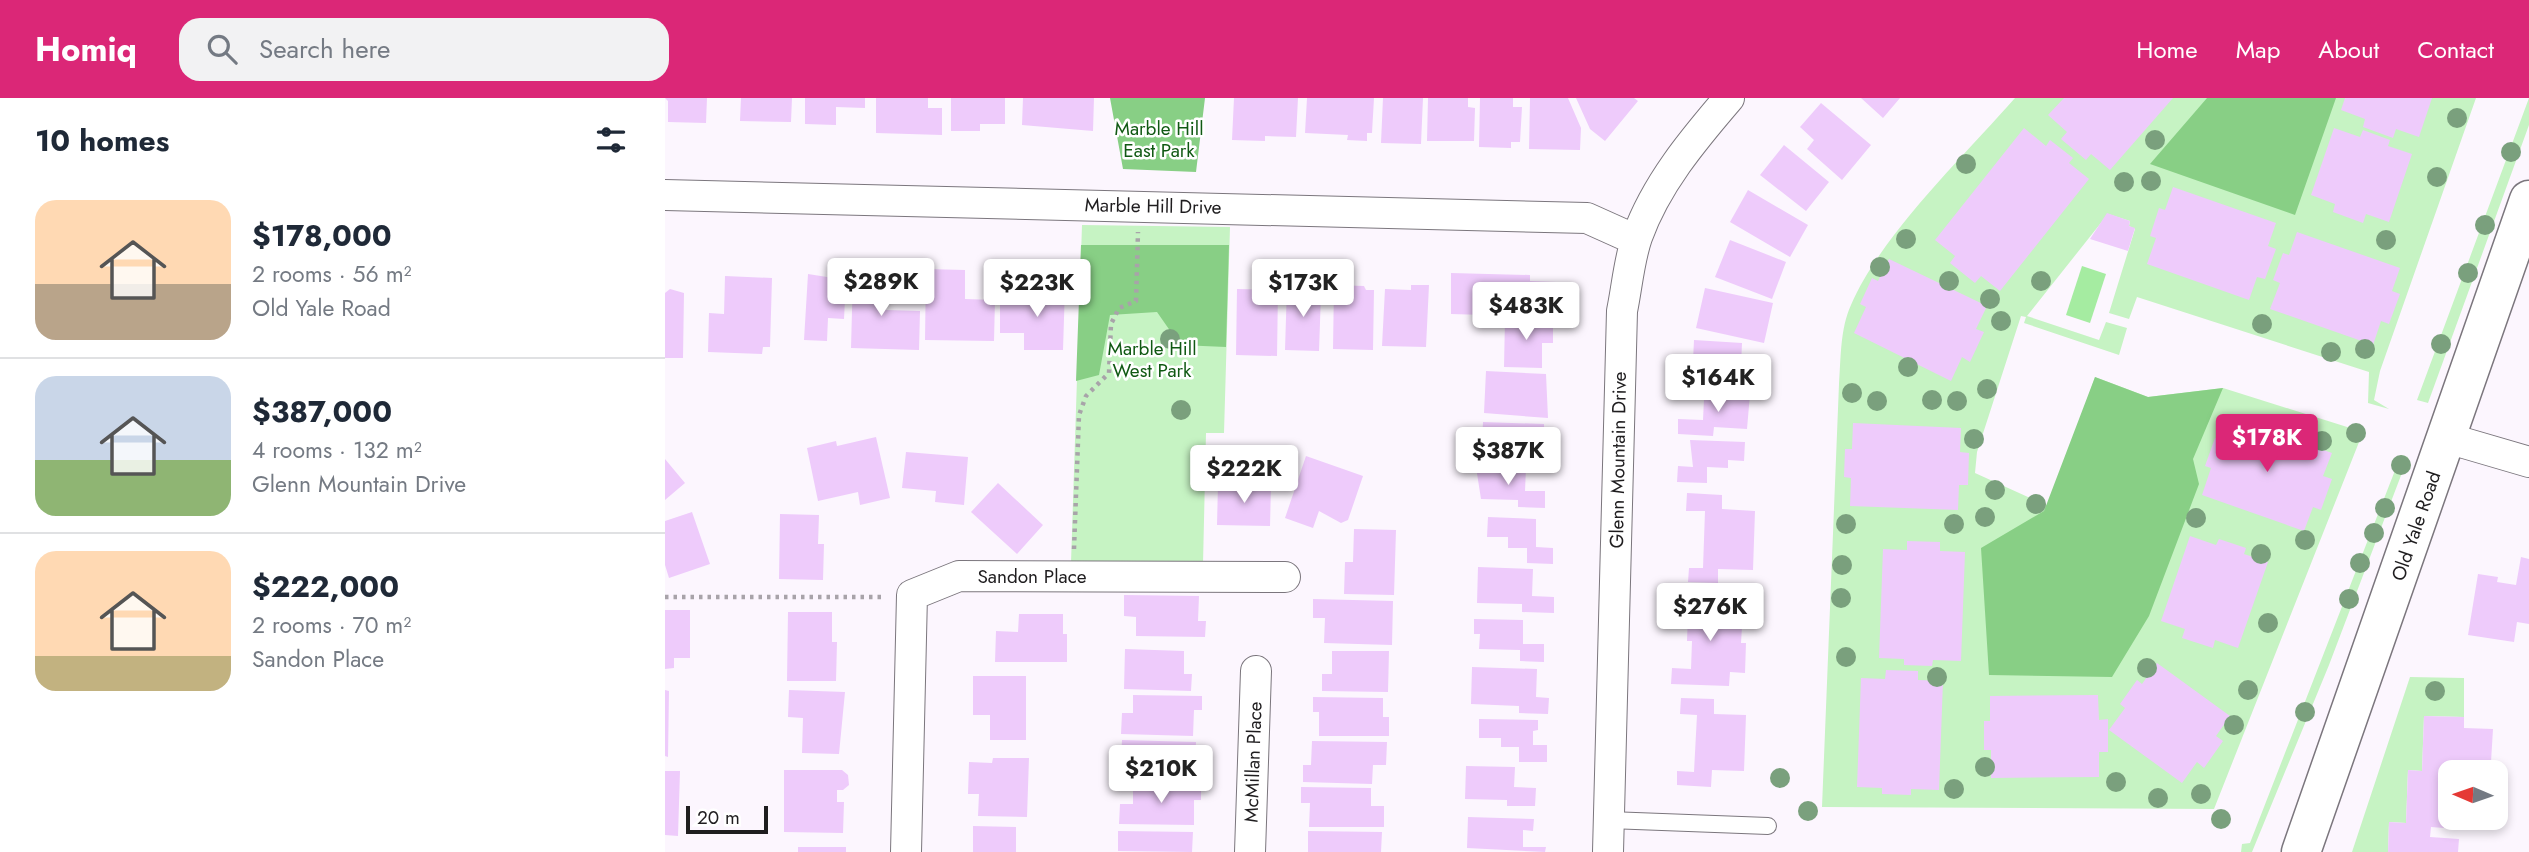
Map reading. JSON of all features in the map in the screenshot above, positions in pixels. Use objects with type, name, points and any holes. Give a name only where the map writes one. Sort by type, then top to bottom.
[{"type":"main road","name":"Old Yale Road","points":[[2301,852],[2529,200]]},
{"type":"street","name":"Glenn Mountain Drive","points":[[1608,852],[1622,311],[1636,240],[1652,201],[1686,150],[1729,98]]},
{"type":"street","name":"Marble Hill Drive","points":[[665,195],[1587,218],[1636,240]]},
{"type":"street","points":[[2447,438],[2529,462]]},
{"type":"street","name":"Sandon Place","points":[[912,596],[959,576],[1285,577]]},
{"type":"street","points":[[906,852],[912,596]]},
{"type":"street","name":"McMillan Place","points":[[1249,852],[1256,671]]},
{"type":"lane","points":[[1609,820],[1768,826]]},
{"type":"path","points":[[1079,575],[1080,560],[1073,560],[1079,415],[1086,396],[1109,373],[1111,324],[1119,308],[1136,301],[1139,205]]},
{"type":"path","points":[[665,597],[912,596]]},
{"type":"green space","name":"Marble Hill East Park","points":[[1110,98],[1205,98],[1196,172],[1123,169]]},
{"type":"green space","points":[[2015,98],[2476,98],[2380,371],[2374,400],[2389,409],[2368,403],[2369,372],[2137,297],[2129,319],[2109,313],[2135,229],[2129,226],[2130,221],[2108,214],[2027,316],[2099,340],[2106,322],[2127,328],[2119,355],[2024,323],[2026,317],[2021,316],[1977,452],[1975,473],[2050,507],[2095,377],[2148,397],[2223,388],[2363,432],[2214,809],[1822,807],[1839,384],[1845,324],[1851,305],[1882,251],[1925,197]]},
{"type":"green space","points":[[2207,98],[2336,98],[2295,215],[2150,164]]},
{"type":"green space","points":[[2529,98],[2529,125],[2428,403],[2417,400]]},
{"type":"green space","name":"Marble Hill West Park","points":[[1082,225],[1230,227],[1224,433],[1206,433],[1203,564],[1071,563]]},
{"type":"green space","points":[[1081,245],[1229,245],[1226,347],[1180,345],[1157,312],[1110,315],[1099,375],[1076,381]]},
{"type":"green space","points":[[2095,377],[2148,397],[2223,388],[2193,459],[2199,484],[2149,616],[2112,677],[1989,675],[1981,548],[2044,511]]},
{"type":"green space","points":[[2401,455],[2408,457],[2329,665],[2252,852],[2241,852],[2242,844],[2250,843]]},
{"type":"green space","points":[[2410,677],[2464,678],[2464,717],[2424,716],[2422,771],[2408,770],[2406,823],[2389,822],[2388,852],[2352,852]]},
{"type":"shaded area","points":[[2082,266],[2106,274],[2090,323],[2066,315]]},
{"type":"building","points":[[665,98],[707,98],[706,123],[668,122],[668,101]]},
{"type":"building","points":[[741,98],[792,98],[791,122],[740,121]]},
{"type":"building","points":[[805,98],[865,98],[865,108],[836,107],[836,125],[805,124]]},
{"type":"building","points":[[876,98],[928,98],[928,108],[942,108],[942,135],[876,133]]},
{"type":"building","points":[[951,98],[1005,98],[1005,124],[980,124],[980,131],[951,131]]},
{"type":"building","points":[[1023,98],[1094,98],[1093,131],[1022,125]]},
{"type":"building","points":[[1234,98],[1298,98],[1296,137],[1265,136],[1265,141],[1232,140]]},
{"type":"building","points":[[1307,98],[1374,98],[1372,133],[1367,133],[1367,141],[1347,140],[1348,135],[1305,133]]},
{"type":"building","points":[[1383,98],[1423,98],[1421,144],[1381,143]]},
{"type":"building","points":[[1428,98],[1468,98],[1468,107],[1475,108],[1474,141],[1427,141]]},
{"type":"building","points":[[1480,98],[1513,98],[1513,107],[1522,107],[1520,142],[1511,142],[1511,148],[1479,147]]},
{"type":"building","points":[[1530,98],[1568,98],[1581,128],[1580,150],[1529,149]]},
{"type":"building","points":[[1576,98],[1634,98],[1638,101],[1605,141],[1590,129]]},
{"type":"building","points":[[1861,98],[1900,98],[1883,118]]},
{"type":"building","points":[[2064,98],[2173,98],[2110,170],[2091,154],[2086,160],[2061,139],[2067,132],[2048,115]]},
{"type":"building","points":[[2345,98],[2432,98],[2419,137],[2396,129],[2393,138],[2363,127],[2365,119],[2341,110]]},
{"type":"building","points":[[1821,103],[1871,145],[1842,180],[1807,149],[1814,140],[1800,127]]},
{"type":"building","points":[[2024,128],[2046,146],[2050,140],[2073,158],[2069,163],[2089,179],[2000,291],[1981,276],[1975,283],[1950,263],[1955,256],[1935,240]]},
{"type":"building","points":[[2334,128],[2360,137],[2363,130],[2390,140],[2388,146],[2412,154],[2389,222],[2366,214],[2363,223],[2333,212],[2335,204],[2311,195]]},
{"type":"building","points":[[1784,145],[1829,182],[1806,211],[1760,175]]},
{"type":"building","points":[[2173,187],[2276,223],[2268,246],[2276,249],[2265,279],[2257,277],[2249,300],[2147,264],[2156,238],[2150,236],[2159,208],[2165,210]]},
{"type":"building","points":[[1748,190],[1808,225],[1790,257],[1730,222]]},
{"type":"building","points":[[2107,213],[2130,221],[2129,226],[2135,228],[2128,251],[2090,239]]},
{"type":"building","points":[[2297,232],[2400,268],[2392,291],[2400,294],[2389,324],[2381,321],[2373,345],[2270,309],[2280,283],[2273,280],[2283,253],[2289,255]]},
{"type":"building","points":[[1730,240],[1786,262],[1772,299],[1715,277]]},
{"type":"building","points":[[1889,259],[1987,306],[1976,329],[1984,332],[1970,362],[1962,357],[1951,381],[1854,333],[1866,307],[1860,304],[1872,278],[1878,281]]},
{"type":"building","points":[[926,269],[965,270],[965,299],[995,300],[994,341],[925,340]]},
{"type":"building","points":[[1451,273],[1530,275],[1530,281],[1556,282],[1556,288],[1567,288],[1567,314],[1555,313],[1555,317],[1451,314]]},
{"type":"building","points":[[808,274],[846,280],[844,319],[828,318],[827,341],[804,340]]},
{"type":"building","points":[[853,274],[887,276],[886,310],[920,311],[919,350],[851,348]]},
{"type":"building","points":[[725,276],[772,278],[770,347],[763,347],[762,354],[708,352],[709,313],[724,314]]},
{"type":"building","points":[[1334,285],[1364,286],[1366,290],[1374,290],[1373,350],[1333,349]]},
{"type":"building","points":[[1411,285],[1429,285],[1426,347],[1382,346],[1385,289],[1411,290]]},
{"type":"building","points":[[1033,286],[1065,287],[1063,350],[1024,350],[1024,333],[1000,333],[1000,301],[1033,302]]},
{"type":"building","points":[[1287,286],[1317,287],[1317,294],[1321,294],[1319,351],[1285,350]]},
{"type":"building","points":[[1705,288],[1773,303],[1764,343],[1696,328]]},
{"type":"building","points":[[670,289],[684,293],[683,358],[665,358],[665,293]]},
{"type":"building","points":[[1237,289],[1278,290],[1277,356],[1236,355]]},
{"type":"building","points":[[1505,319],[1553,320],[1553,343],[1542,343],[1542,368],[1504,367]]},
{"type":"building","points":[[1694,340],[1742,343],[1740,389],[1701,387],[1703,362],[1693,361]]},
{"type":"building","points":[[1486,371],[1546,374],[1548,418],[1484,413]]},
{"type":"building","points":[[1695,391],[1750,394],[1747,429],[1714,427],[1713,436],[1678,434],[1678,419],[1703,420],[1704,399],[1695,399]]},
{"type":"building","points":[[2229,417],[2332,453],[2323,476],[2332,479],[2321,510],[2313,507],[2304,531],[2202,495],[2211,468],[2205,466],[2215,438],[2221,441]]},
{"type":"building","points":[[1483,422],[1544,424],[1545,466],[1481,463]]},
{"type":"building","points":[[1853,423],[1961,428],[1960,452],[1969,453],[1968,485],[1959,485],[1958,510],[1850,506],[1851,478],[1844,477],[1845,449],[1852,449]]},
{"type":"building","points":[[876,437],[890,498],[860,505],[858,492],[818,501],[807,448],[836,441],[837,446]]},
{"type":"building","points":[[1690,440],[1745,442],[1744,461],[1728,460],[1728,468],[1707,467],[1707,483],[1677,482],[1678,466],[1693,467]]},
{"type":"building","points":[[906,452],[968,457],[964,505],[935,502],[936,491],[902,488]]},
{"type":"building","points":[[1306,456],[1363,476],[1348,520],[1341,523],[1319,511],[1313,528],[1285,518]]},
{"type":"building","points":[[665,459],[685,483],[665,500]]},
{"type":"building","points":[[1476,467],[1526,468],[1525,491],[1545,491],[1545,508],[1518,507],[1518,500],[1481,499]]},
{"type":"building","points":[[998,483],[1043,525],[1017,554],[971,512]]},
{"type":"building","points":[[1218,484],[1271,485],[1270,526],[1217,525]]},
{"type":"building","points":[[1687,493],[1722,495],[1722,509],[1755,511],[1753,570],[1718,569],[1718,583],[1688,582],[1689,568],[1703,568],[1705,511],[1686,511]]},
{"type":"building","points":[[692,512],[710,564],[669,578],[665,565],[665,521]]},
{"type":"building","points":[[780,514],[819,515],[818,544],[824,544],[823,580],[779,579]]},
{"type":"building","points":[[1488,517],[1536,519],[1536,547],[1553,548],[1553,564],[1527,563],[1527,548],[1508,548],[1508,537],[1487,537]]},
{"type":"building","points":[[1354,529],[1396,530],[1394,595],[1344,594],[1345,562],[1353,562]]},
{"type":"building","points":[[2190,536],[2216,545],[2219,539],[2246,548],[2244,554],[2268,562],[2238,648],[2215,640],[2213,648],[2182,638],[2185,629],[2161,621]]},
{"type":"building","points":[[1907,541],[1940,542],[1940,551],[1965,552],[1961,661],[1933,660],[1932,666],[1904,665],[1904,659],[1879,658],[1883,549],[1907,550]]},
{"type":"building","points":[[2521,557],[2529,559],[2529,624],[2517,622],[2514,642],[2468,635],[2478,574],[2498,577],[2497,582],[2516,585]]},
{"type":"building","points":[[1478,567],[1533,569],[1532,596],[1554,597],[1554,613],[1522,612],[1522,604],[1477,603]]},
{"type":"building","points":[[1124,595],[1199,596],[1198,621],[1206,621],[1205,637],[1136,636],[1136,617],[1124,616]]},
{"type":"building","points":[[1670,595],[1706,596],[1705,609],[1743,611],[1741,643],[1746,643],[1745,673],[1730,672],[1729,686],[1671,684],[1672,668],[1691,669],[1692,641],[1687,641],[1688,614],[1668,613]]},
{"type":"building","points":[[1313,599],[1393,601],[1392,645],[1324,643],[1325,618],[1313,618]]},
{"type":"building","points":[[665,610],[690,610],[690,658],[674,658],[674,668],[665,669]]},
{"type":"building","points":[[788,612],[832,612],[832,642],[837,642],[836,681],[787,681]]},
{"type":"building","points":[[1019,614],[1063,614],[1063,634],[1067,634],[1067,662],[995,662],[996,631],[1018,632]]},
{"type":"building","points":[[1474,619],[1523,620],[1523,644],[1544,644],[1544,662],[1520,661],[1520,650],[1479,649],[1480,634],[1474,634]]},
{"type":"building","points":[[1125,649],[1184,651],[1184,674],[1192,674],[1191,691],[1124,689]]},
{"type":"building","points":[[1332,651],[1389,651],[1388,692],[1322,691],[1322,674],[1332,674]]},
{"type":"building","points":[[2157,663],[2230,716],[2216,736],[2223,741],[2204,768],[2197,762],[2182,783],[2109,730],[2125,708],[2120,704],[2137,680],[2142,684]]},
{"type":"building","points":[[1472,667],[1537,669],[1536,697],[1549,698],[1548,714],[1519,713],[1519,706],[1471,704]]},
{"type":"building","points":[[1886,670],[1918,671],[1918,680],[1943,681],[1939,790],[1911,789],[1911,795],[1882,794],[1882,788],[1857,787],[1861,678],[1885,679]]},
{"type":"building","points":[[973,676],[1026,676],[1026,740],[990,740],[990,715],[973,715]]},
{"type":"building","points":[[665,690],[669,691],[668,757],[665,756]]},
{"type":"building","points":[[789,690],[845,692],[839,754],[802,753],[803,718],[788,717]]},
{"type":"building","points":[[1133,695],[1202,696],[1202,710],[1194,710],[1193,736],[1121,734],[1122,713],[1133,713]]},
{"type":"building","points":[[2098,695],[2099,720],[2108,719],[2108,752],[2099,752],[2099,777],[1991,778],[1991,750],[1984,750],[1984,721],[1990,721],[1990,696]]},
{"type":"building","points":[[1313,697],[1383,698],[1383,717],[1389,717],[1389,736],[1319,736],[1319,712],[1313,712]]},
{"type":"building","points":[[1681,698],[1714,699],[1714,714],[1746,715],[1744,771],[1712,770],[1711,787],[1677,785],[1677,771],[1694,772],[1697,715],[1680,714]]},
{"type":"building","points":[[2424,716],[2464,717],[2464,728],[2493,729],[2491,760],[2438,760],[2438,828],[2431,827],[2430,837],[2459,839],[2458,852],[2388,852],[2389,822],[2406,823],[2408,770],[2422,771]]},
{"type":"building","points":[[1479,719],[1538,720],[1538,730],[1533,731],[1533,745],[1547,745],[1547,762],[1519,762],[1519,747],[1501,747],[1501,738],[1479,738]]},
{"type":"building","points":[[1122,740],[1196,742],[1195,765],[1203,765],[1203,780],[1134,778],[1134,760],[1121,760]]},
{"type":"building","points":[[1312,741],[1387,742],[1386,765],[1373,765],[1372,784],[1303,782],[1303,765],[1311,765]]},
{"type":"building","points":[[993,758],[1029,758],[1027,817],[978,816],[979,794],[968,794],[969,762],[992,763]]},
{"type":"building","points":[[1466,766],[1515,767],[1514,787],[1536,788],[1535,806],[1507,806],[1507,800],[1465,799]]},
{"type":"building","points":[[784,770],[842,770],[848,775],[849,785],[843,790],[837,790],[837,802],[844,802],[843,833],[784,832]]},
{"type":"building","points":[[665,771],[680,771],[678,836],[665,835]]},
{"type":"building","points":[[1133,785],[1201,786],[1201,800],[1194,800],[1194,825],[1119,824],[1120,804],[1133,804]]},
{"type":"building","points":[[1301,787],[1371,788],[1371,806],[1384,806],[1384,827],[1309,827],[1310,803],[1301,803]]},
{"type":"building","points":[[1468,817],[1534,819],[1533,831],[1523,830],[1523,847],[1546,847],[1545,852],[1467,848]]},
{"type":"building","points":[[973,826],[1016,827],[1016,852],[973,852]]},
{"type":"building","points":[[1118,831],[1193,832],[1192,852],[1118,851]]},
{"type":"building","points":[[1308,831],[1382,832],[1381,852],[1308,852]]},
{"type":"building","points":[[798,847],[846,847],[846,852],[798,852]]}]
